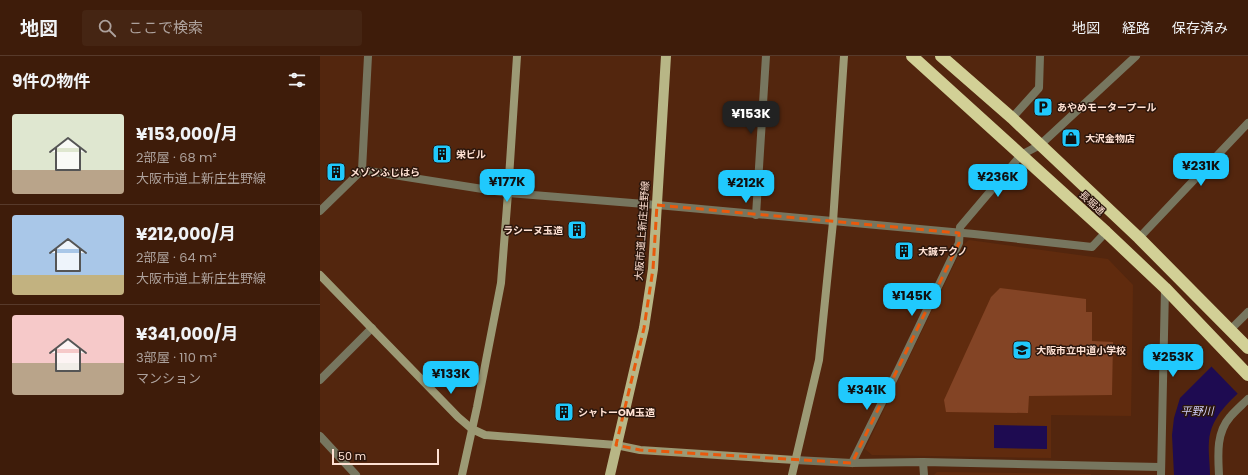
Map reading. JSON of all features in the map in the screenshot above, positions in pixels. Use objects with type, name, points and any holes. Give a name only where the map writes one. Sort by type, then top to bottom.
[{"type":"highway","name":"長堀通","points":[[912,56],[1106,232],[1165,288],[1248,375]]},
{"type":"highway","name":"長堀通","points":[[944,57],[1012,118],[1139,238],[1248,348]]},
{"type":"main road","name":"大阪市道上新庄生野線","points":[[610,475],[644,328],[653,269],[666,56]]},
{"type":"street","points":[[320,211],[362,170],[368,56]]},
{"type":"street","points":[[462,475],[501,283],[517,56]]},
{"type":"street","points":[[756,215],[766,56]]},
{"type":"street","points":[[792,475],[819,360],[833,222],[844,56]]},
{"type":"street","points":[[1012,118],[1039,88],[1040,56]]},
{"type":"street","points":[[852,463],[900,368],[958,243],[960,227],[1021,155],[1040,145],[1136,56]]},
{"type":"street","points":[[1139,238],[1248,123]]},
{"type":"street","points":[[362,170],[508,193],[657,205],[1092,247],[1106,232]]},
{"type":"street","points":[[320,275],[458,417],[472,429],[486,435],[616,445],[640,450],[795,460],[852,463],[923,462],[1161,471],[1165,288]]},
{"type":"street","points":[[1234,333],[1248,312]]},
{"type":"street","points":[[320,380],[372,328]]},
{"type":"street","points":[[1219,475],[1218,452],[1221,432],[1229,418],[1248,399]]},
{"type":"street","points":[[320,436],[355,475]]},
{"type":"street","points":[[923,462],[924,475]]},
{"type":"highlighted area","points":[[657,205],[959,233],[959,243],[852,463],[640,450],[616,445],[644,328],[653,269]]},
{"type":"shaded area","name":"大阪市立中道小学校","points":[[969,240],[1108,259],[1133,285],[1131,416],[1051,415],[1051,458],[872,455],[865,449],[964,244]]},
{"type":"shaded area","points":[[1000,288],[1086,299],[1086,312],[1092,312],[1092,341],[1113,342],[1112,395],[1029,396],[1028,413],[946,412],[944,400],[991,297]]},
{"type":"shaded area","points":[[937,472],[1091,474],[1091,475],[934,475]]},
{"type":"water","name":"平野川","points":[[1248,330],[1248,384],[1223,409],[1214,424],[1209,441],[1210,475],[1174,475],[1172,435],[1174,418],[1180,398]]},
{"type":"water","points":[[994,425],[1047,426],[1047,449],[994,448]]},
{"type":"pier","points":[[1247,328],[1248,386],[1239,395],[1210,365]]},
{"type":"place","name":"あやめモータープール","points":[[1043,107]]},
{"type":"place","name":"大沢金物店","points":[[1071,138]]},
{"type":"place","name":"栄ビル","points":[[442,154]]},
{"type":"place","name":"メゾンふじはら","points":[[336,172]]},
{"type":"place","name":"ラシーヌ玉造","points":[[577,230]]},
{"type":"place","name":"大誠テクノ","points":[[904,251]]},
{"type":"place","name":"大阪市立中道小学校","points":[[1022,350]]},
{"type":"place","name":"シャトーOM玉造","points":[[564,412]]}]
